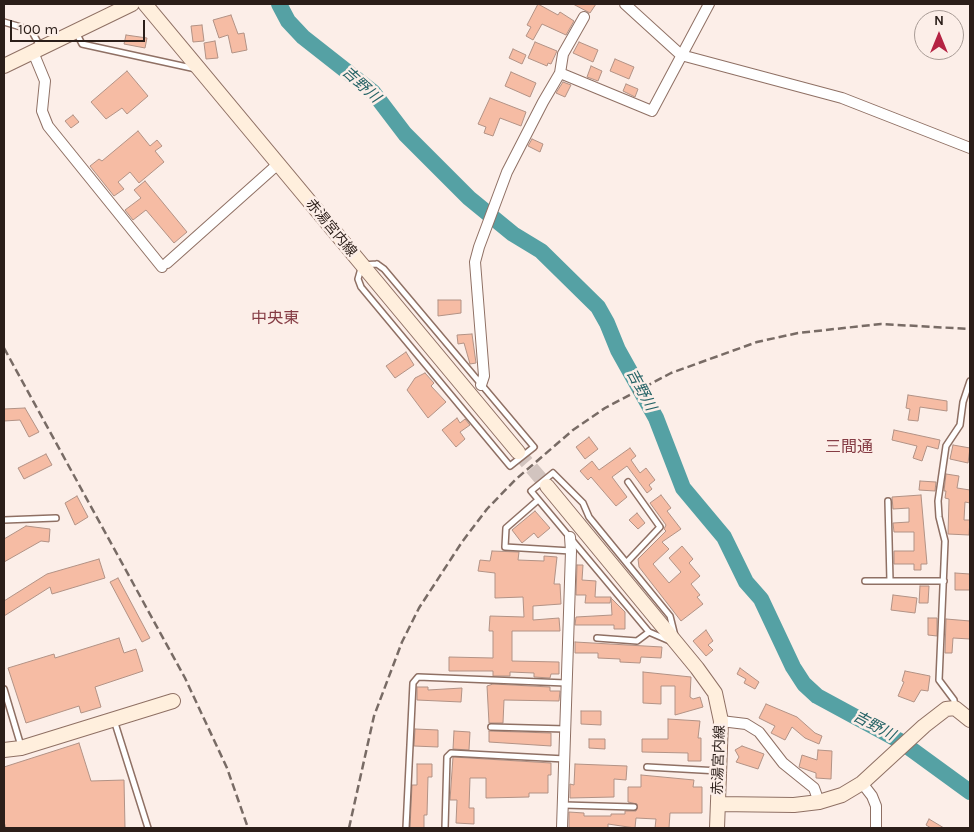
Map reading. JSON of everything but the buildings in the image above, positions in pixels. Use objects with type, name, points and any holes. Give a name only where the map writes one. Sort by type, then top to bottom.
[{"type":"main road","points":[[4,66],[132,4]]},
{"type":"main road","name":"赤湯宮内線","points":[[145,4],[518,452]]},
{"type":"main road","name":"赤湯宮内線","points":[[546,486],[677,644],[715,693],[721,721],[718,804],[794,805],[819,802],[842,795],[862,783],[881,768],[924,726],[946,709],[955,708]]},
{"type":"main road","points":[[4,750],[22,748],[174,701]]},
{"type":"main road","points":[[955,708],[970,720]]},
{"type":"main road","points":[[717,828],[718,804]]},
{"type":"street","points":[[624,4],[665,43],[681,55],[842,98],[970,148]]},
{"type":"street","points":[[560,73],[652,111],[709,4]]},
{"type":"street","points":[[481,386],[484,376],[475,262],[479,247],[507,172],[560,73],[563,54],[584,17]]},
{"type":"street","points":[[37,50],[45,81],[42,111],[48,126],[164,265],[278,164]]},
{"type":"street","points":[[562,828],[570,537]]},
{"type":"street","points":[[721,721],[746,724],[760,732],[784,763],[814,788],[819,802]]},
{"type":"street","points":[[862,783],[872,796],[876,806],[876,828]]},
{"type":"lane","points":[[4,22],[31,30],[37,50]]},
{"type":"lane","points":[[76,32],[82,44],[199,70]]},
{"type":"lane","points":[[377,264],[384,269],[534,447],[510,466],[361,287],[358,279],[362,265],[377,264]]},
{"type":"lane","points":[[955,708],[950,692],[942,686],[938,674],[945,541],[939,517],[938,501],[946,446],[960,425],[963,402],[970,381]]},
{"type":"lane","points":[[553,473],[583,503],[589,517],[670,616],[677,644],[649,632],[531,491],[553,473]]},
{"type":"lane","points":[[627,562],[660,527],[628,482]]},
{"type":"lane","points":[[538,500],[506,528],[505,547],[571,551]]},
{"type":"lane","points":[[888,501],[890,581]]},
{"type":"lane","points":[[4,520],[56,518]]},
{"type":"lane","points":[[865,581],[944,581]]},
{"type":"lane","points":[[596,638],[638,640],[649,632]]},
{"type":"lane","points":[[406,828],[412,683],[418,677],[566,682]]},
{"type":"lane","points":[[4,689],[22,748]]},
{"type":"lane","points":[[114,719],[148,828]]},
{"type":"lane","points":[[492,727],[566,729]]},
{"type":"lane","points":[[445,828],[447,757],[451,753],[565,759]]},
{"type":"lane","points":[[647,767],[719,771]]},
{"type":"lane","points":[[564,805],[634,807]]},
{"type":"waterway","name":"吉野川","points":[[279,4],[288,21],[303,37],[373,92],[405,134],[469,198],[513,234],[541,251],[598,307],[618,350],[656,418],[683,488],[724,537],[746,582],[761,599],[793,667],[804,684],[817,696],[900,741],[970,792]]},
{"type":"tunnel","points":[[518,452],[547,486]]},
{"type":"railway","points":[[349,828],[374,716],[402,642],[419,608],[462,542],[487,509],[515,480],[573,430],[605,408],[671,373],[757,342],[798,333],[881,324],[970,329]]},
{"type":"railway","points":[[4,348],[185,678],[227,768],[248,828]]},
{"type":"district","name":"中央東","points":[[275,318]]},
{"type":"district","name":"三間通","points":[[849,447]]}]
